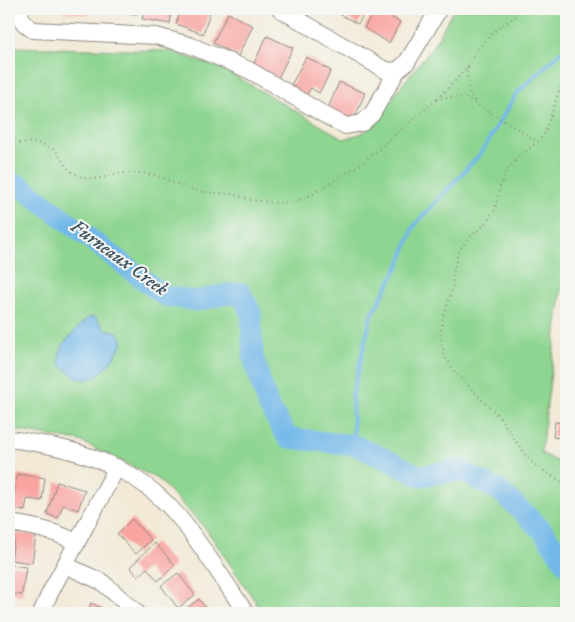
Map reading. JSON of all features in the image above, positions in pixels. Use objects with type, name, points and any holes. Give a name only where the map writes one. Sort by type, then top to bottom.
[{"type":"street","points":[[21,9],[20,16],[25,25],[33,30],[156,36],[189,45],[249,70],[346,126],[362,123],[372,114],[397,71],[407,62],[438,9]]},
{"type":"street","points":[[280,9],[385,70],[397,71]]},
{"type":"street","points":[[9,440],[37,443],[75,451],[117,467],[139,481],[177,514],[246,613]]},
{"type":"street","points":[[41,613],[117,467]]},
{"type":"street","points":[[9,523],[25,525],[67,537],[77,543]]},
{"type":"street","points":[[65,565],[102,582],[138,613]]},
{"type":"path","points":[[9,146],[32,142],[45,145],[56,151],[70,171],[83,178],[97,179],[119,173],[142,173],[158,176],[190,189],[204,192],[231,194],[252,200],[277,203],[294,202],[310,196],[361,164],[436,100],[468,66],[476,50],[496,30],[515,17],[522,9]]},
{"type":"path","points":[[468,66],[467,75],[470,96],[477,104]]},
{"type":"path","points":[[566,78],[560,88],[545,133],[538,142],[507,169],[500,187],[495,210],[484,225],[459,250],[440,337],[445,357],[455,372],[500,418],[526,457],[535,466],[566,485]]},
{"type":"path","points":[[436,100],[447,96],[466,98],[538,142]]},
{"type":"green space","points":[[454,9],[566,9],[566,251],[541,453],[566,466],[566,613],[263,613],[206,529],[158,479],[80,441],[9,429],[9,65],[12,47],[170,51],[225,70],[344,139],[365,132],[433,46]]},
{"type":"water","points":[[94,316],[106,330],[113,330],[120,334],[123,343],[98,376],[86,380],[77,378],[60,365],[59,355],[64,343],[86,319]]},
{"type":"building","points":[[62,9],[89,9],[88,15],[62,11]]},
{"type":"building","points":[[108,9],[138,9],[137,14],[108,12]]},
{"type":"building","points":[[144,9],[172,9],[170,24],[142,19]]},
{"type":"building","points":[[181,9],[211,9],[203,34],[176,24]]},
{"type":"building","points":[[335,9],[367,9],[358,24],[334,11]]},
{"type":"building","points":[[375,9],[397,9],[392,18],[400,22],[389,43],[364,28]]},
{"type":"building","points":[[228,13],[253,26],[238,56],[213,43]]},
{"type":"building","points":[[267,36],[293,48],[277,80],[252,67]]},
{"type":"building","points":[[306,57],[331,71],[319,93],[311,88],[306,96],[290,87]]},
{"type":"building","points":[[339,82],[365,93],[353,122],[327,111]]},
{"type":"building","points":[[555,422],[566,423],[566,439],[553,437]]},
{"type":"building","points":[[17,474],[45,478],[42,501],[27,499],[25,511],[12,509]]},
{"type":"building","points":[[57,482],[85,490],[78,510],[63,505],[58,518],[47,514]]},
{"type":"building","points":[[132,519],[151,540],[136,554],[117,534]]},
{"type":"building","points":[[15,533],[36,535],[32,563],[11,560]]},
{"type":"building","points":[[155,543],[175,565],[158,581],[147,568],[138,576],[130,567]]},
{"type":"building","points":[[9,565],[26,567],[22,595],[9,593]]},
{"type":"building","points":[[178,573],[195,595],[178,608],[161,586]]},
{"type":"building","points":[[199,599],[209,613],[180,613]]},
{"type":"building","points":[[91,603],[104,609],[102,613],[87,613]]},
{"type":"waterway","points":[[354,445],[352,396],[371,316],[399,265],[414,226],[481,153],[517,93],[566,47]]},
{"type":"waterway","name":"Furneaux Creek","points":[[9,182],[21,186],[165,296],[197,301],[241,293],[251,313],[253,357],[268,405],[288,438],[354,445],[419,476],[459,470],[500,491],[543,531],[566,564]]}]
